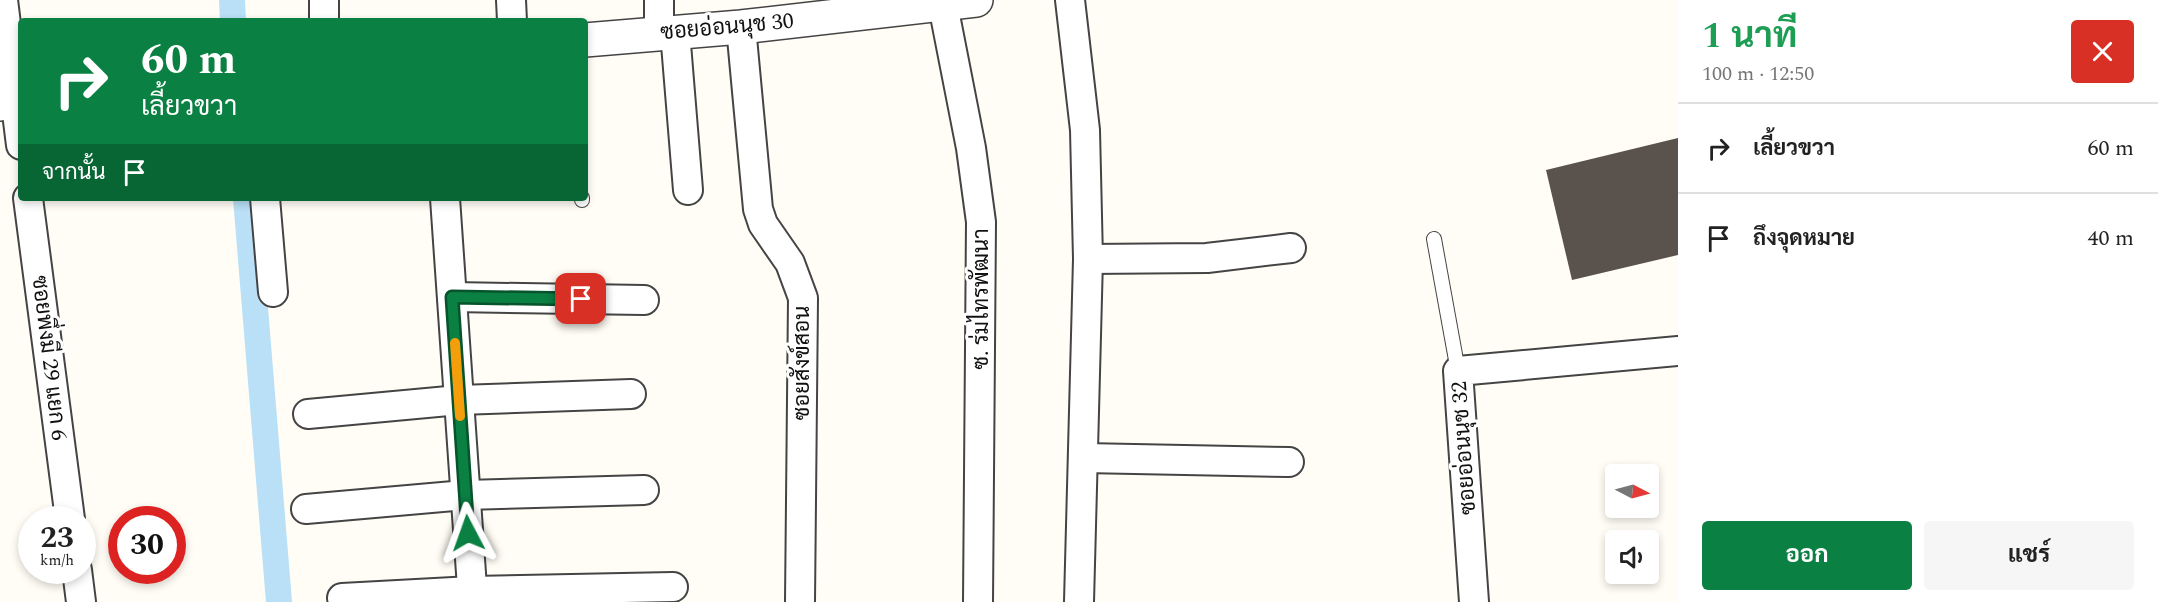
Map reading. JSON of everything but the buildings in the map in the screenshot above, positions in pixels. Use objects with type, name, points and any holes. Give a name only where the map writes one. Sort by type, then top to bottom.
[{"type":"street","points":[[3,0],[12,103],[18,132]]},
{"type":"street","points":[[324,0],[324,18]]},
{"type":"street","points":[[511,0],[512,18]]},
{"type":"street","points":[[658,0],[667,33],[688,190]]},
{"type":"street","name":"ซอยอ่อนนุช 30","points":[[588,39],[741,27],[942,2],[976,0]]},
{"type":"street","points":[[1070,0],[1085,130],[1088,259],[1079,602]]},
{"type":"street","name":"ซ. ร่มไทรพัฒนา","points":[[942,2],[971,148],[981,222],[978,602]]},
{"type":"street","name":"ซอยสังข์สอน","points":[[741,27],[758,209],[763,224],[790,263],[802,298],[800,602]]},
{"type":"street","name":"ซอยพึ่งมี 29 แยก 6","points":[[28,201],[68,506]]},
{"type":"street","points":[[266,201],[273,292]]},
{"type":"street","points":[[446,201],[472,596]]},
{"type":"street","points":[[1088,259],[1207,258],[1291,248]]},
{"type":"street","points":[[452,297],[644,300]]},
{"type":"street","name":"ซอยอ่อนนุช 32","points":[[1474,602],[1458,371],[1678,351]]},
{"type":"street","points":[[308,414],[459,400],[631,394]]},
{"type":"street","points":[[1084,458],[1289,462]]},
{"type":"street","points":[[306,509],[465,495],[644,490]]},
{"type":"street","points":[[79,584],[81,602]]},
{"type":"street","points":[[342,598],[472,596],[673,587]]},
{"type":"lane","points":[[1434,239],[1458,371]]},
{"type":"waterway","points":[[232,0],[233,18]]},
{"type":"waterway","points":[[246,201],[279,602]]},
{"type":"slow traffic","points":[[455,343],[460,416]]},
{"type":"route","points":[[468,533],[452,297],[581,299]]}]
